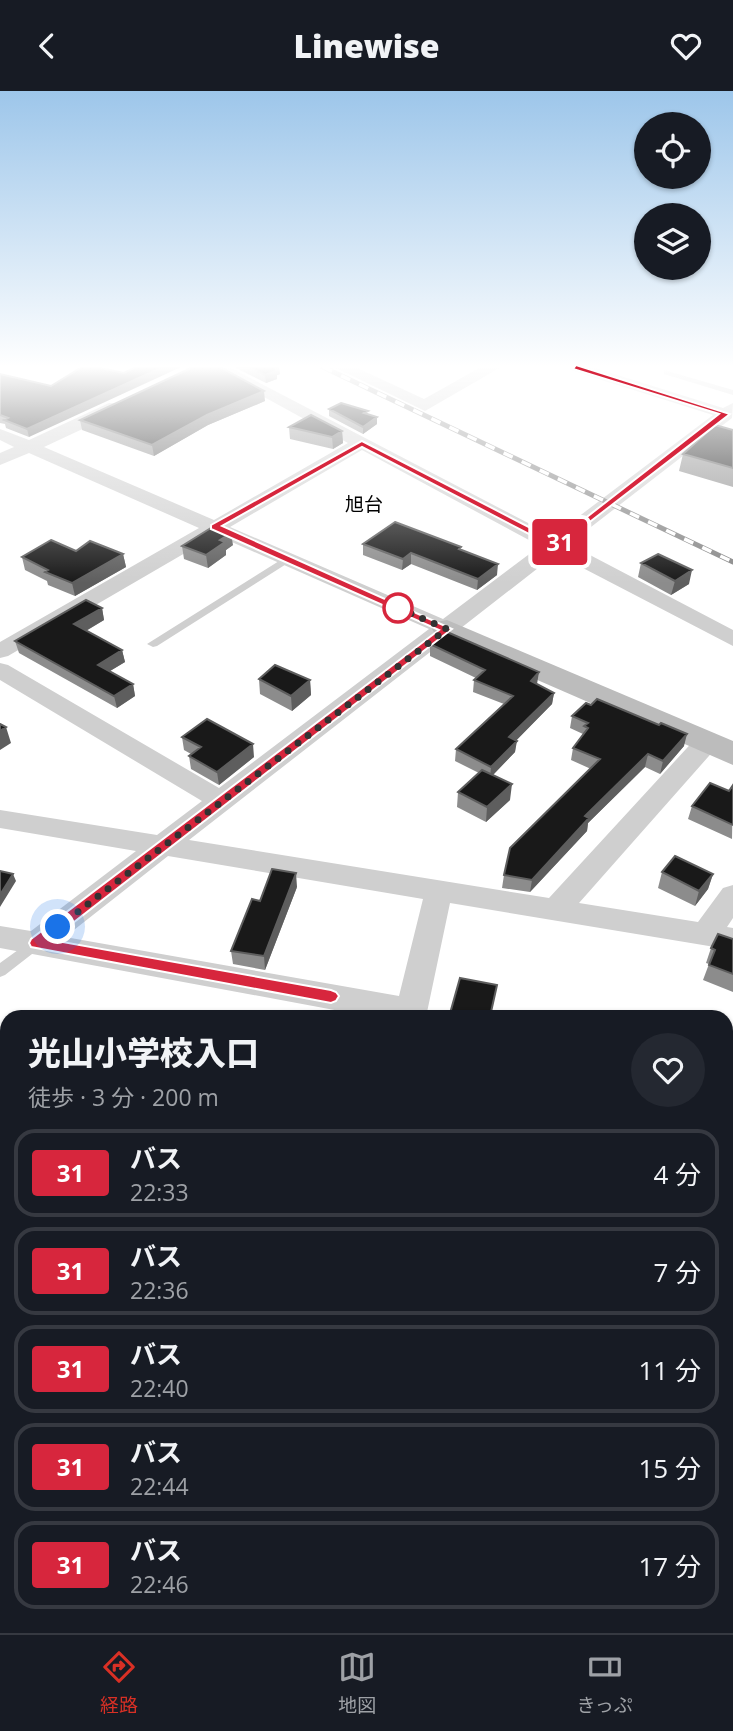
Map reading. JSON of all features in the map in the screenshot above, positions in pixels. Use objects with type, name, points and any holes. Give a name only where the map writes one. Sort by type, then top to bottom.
[{"type":"street","points":[[12,439],[720,748],[555,910]]},
{"type":"street","points":[[0,460],[44,439]]},
{"type":"street","points":[[354,439],[733,639]]},
{"type":"street","points":[[36,943],[695,439]]},
{"type":"street","points":[[0,651],[362,443]]},
{"type":"street","points":[[0,670],[223,802]]},
{"type":"street","points":[[0,819],[719,937],[733,896]]},
{"type":"street","points":[[412,1010],[439,890]]},
{"type":"street","points":[[0,937],[390,1010]]},
{"type":"lane","points":[[153,644],[287,559]]},
{"type":"lane","points":[[0,971],[36,943]]},
{"type":"building","points":[[135,439],[163,439],[152,445]]},
{"type":"building","points":[[700,439],[733,439],[733,468],[683,454]]},
{"type":"building","points":[[395,522],[498,564],[478,579],[411,553],[403,559],[363,544]]},
{"type":"building","points":[[214,526],[231,533],[220,540],[225,542],[206,555],[182,546]]},
{"type":"building","points":[[51,540],[76,551],[90,541],[123,554],[72,583],[45,572],[48,570],[22,557]]},
{"type":"building","points":[[658,554],[692,570],[675,581],[641,563]]},
{"type":"building","points":[[86,600],[102,608],[74,624],[122,650],[98,665],[133,684],[114,696],[15,641]]},
{"type":"building","points":[[447,632],[539,672],[531,681],[554,693],[509,737],[517,741],[491,767],[456,749],[513,696],[474,680],[485,670],[430,644]]},
{"type":"building","points":[[275,665],[310,680],[291,696],[259,679]]},
{"type":"building","points":[[597,699],[687,734],[663,761],[648,754],[585,816],[589,818],[532,880],[504,875],[510,848],[600,759],[573,748],[588,728],[584,726],[588,723],[572,716],[586,703],[591,705]]},
{"type":"building","points":[[207,719],[253,744],[217,772],[189,756],[201,747],[182,737]]},
{"type":"building","points":[[482,770],[512,784],[487,807],[458,792]]},
{"type":"building","points":[[710,783],[729,791],[733,785],[733,825],[692,806]]},
{"type":"building","points":[[675,856],[713,874],[699,891],[662,872]]},
{"type":"building","points":[[272,869],[296,873],[264,956],[231,951],[252,899],[260,901]]},
{"type":"building","points":[[0,871],[13,874],[0,895]]},
{"type":"building","points":[[718,934],[733,939],[733,974],[709,965],[715,950],[711,948]]},
{"type":"building","points":[[460,978],[497,985],[491,1010],[451,1010]]},
{"type":"railway","points":[[474,439],[733,562]]},
{"type":"bus line","name":"31","points":[[331,996],[36,943],[447,629],[215,527],[362,443],[556,545],[694,439]]},
{"type":"district","name":"旭台","points":[[364,504]]},
{"type":"route","points":[[58,927],[447,629],[398,608]]}]
